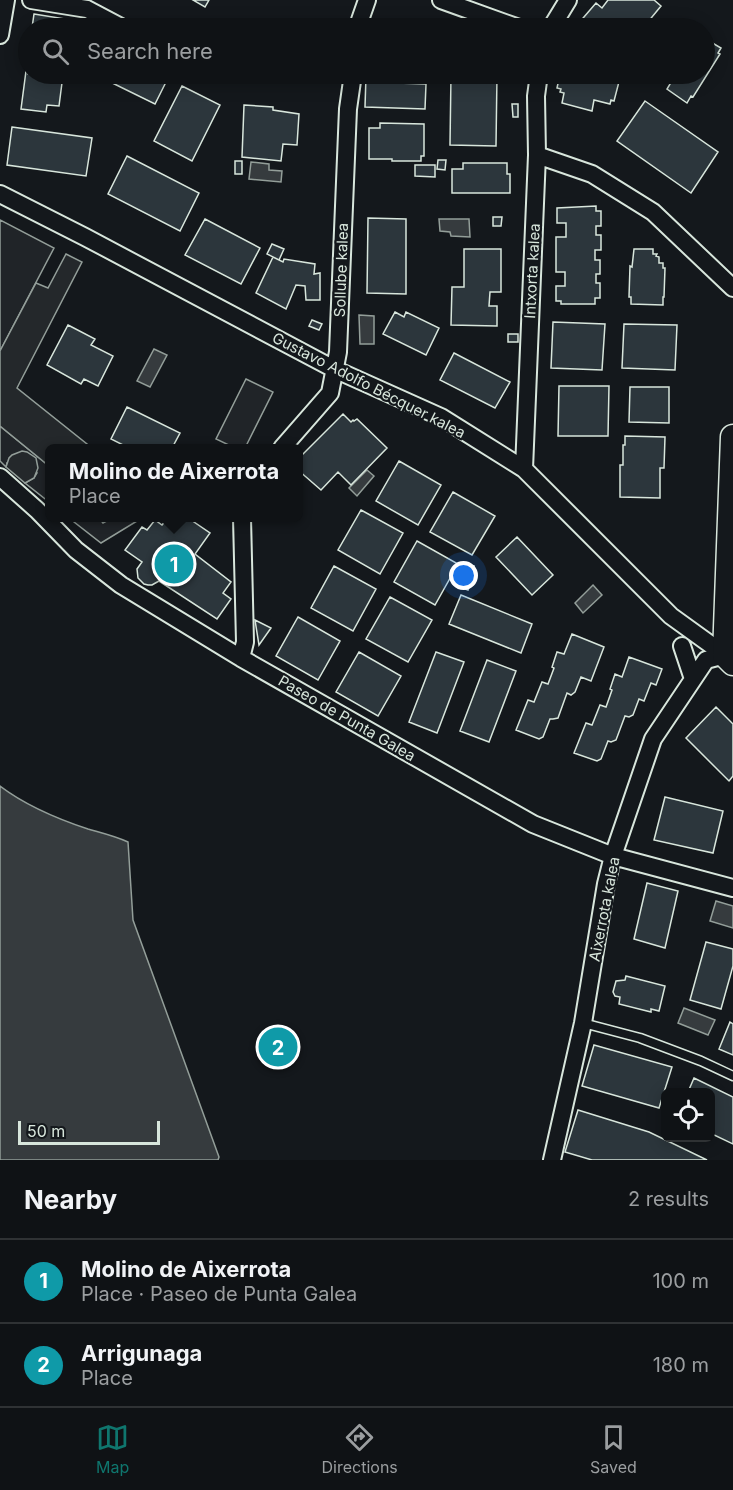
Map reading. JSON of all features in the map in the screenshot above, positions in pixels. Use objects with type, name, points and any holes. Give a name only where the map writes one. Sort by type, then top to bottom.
[{"type":"street","points":[[0,35],[6,0]]},
{"type":"street","points":[[31,0],[87,9],[104,18]]},
{"type":"street","points":[[362,18],[367,0]]},
{"type":"street","points":[[441,0],[491,18]]},
{"type":"street","points":[[557,18],[568,0]]},
{"type":"street","name":"Sollube kalea","points":[[285,444],[330,393],[338,340],[348,109],[352,84]]},
{"type":"street","name":"Intxorta kalea","points":[[524,469],[538,84]]},
{"type":"street","points":[[537,155],[592,174],[653,212],[733,288]]},
{"type":"street","name":"Gustavo Adolfo Bécquer kalea","points":[[0,195],[85,237],[334,369],[441,417],[524,469],[671,616],[729,659]]},
{"type":"street","points":[[729,659],[733,437]]},
{"type":"street","name":"Paseo de Punta Galea","points":[[7,478],[45,518]]},
{"type":"street","name":"Paseo de Punta Galea","points":[[49,522],[76,550],[121,585],[241,658],[533,824],[613,856],[733,888]]},
{"type":"street","points":[[241,658],[244,642],[242,522]]},
{"type":"street","points":[[682,646],[693,679]]},
{"type":"street","name":"Aixerrota kalea","points":[[552,1160],[583,1023],[606,884],[613,856],[653,739],[706,660],[729,659]]},
{"type":"lane","points":[[583,1023],[640,1038],[733,1076]]},
{"type":"shaded area","points":[[251,162],[269,164],[269,170],[282,171],[281,182],[249,179]]},
{"type":"shaded area","points":[[439,219],[469,219],[470,237],[451,236],[450,232],[440,231]]},
{"type":"shaded area","points":[[0,220],[54,248],[0,351]]},
{"type":"shaded area","points":[[66,254],[82,262],[17,388],[87,444],[45,444],[45,463],[0,426],[0,351],[36,283],[48,288]]},
{"type":"shaded area","points":[[359,315],[374,316],[374,344],[360,344]]},
{"type":"shaded area","points":[[154,349],[167,355],[150,387],[137,381]]},
{"type":"shaded area","points":[[246,379],[273,392],[247,444],[227,444],[216,439]]},
{"type":"shaded area","points":[[0,426],[45,463],[45,499],[25,483],[34,478],[37,473],[7,463],[6,467],[0,461]]},
{"type":"shaded area","points":[[22,451],[36,458],[38,468],[34,478],[25,483],[6,467],[12,455]]},
{"type":"shaded area","points":[[367,470],[374,476],[357,496],[349,488]]},
{"type":"shaded area","points":[[74,522],[135,522],[101,543]]},
{"type":"shaded area","points":[[593,585],[602,595],[583,613],[575,603]]},
{"type":"shaded area","points":[[0,786],[54,816],[128,842],[133,920],[219,1157],[218,1160],[0,1160]]},
{"type":"shaded area","points":[[716,901],[733,906],[733,928],[710,921]]},
{"type":"shaded area","points":[[684,1008],[715,1020],[708,1035],[678,1023]]},
{"type":"building","points":[[193,0],[209,0],[205,7]]},
{"type":"building","points":[[608,0],[654,0],[661,6],[651,18],[583,18],[596,3],[602,8]]},
{"type":"building","points":[[34,14],[59,18],[33,18]]},
{"type":"building","points":[[715,44],[721,48],[718,53],[720,54],[715,62]]},
{"type":"building","points":[[24,84],[62,84],[59,106],[47,105],[46,112],[21,109]]},
{"type":"building","points":[[114,84],[165,84],[155,104]]},
{"type":"building","points":[[366,84],[426,84],[425,109],[365,107]]},
{"type":"building","points":[[451,84],[497,84],[496,146],[450,145]]},
{"type":"building","points":[[558,84],[618,84],[614,101],[611,100],[610,104],[594,100],[592,111],[562,103],[564,93],[557,88]]},
{"type":"building","points":[[670,84],[701,84],[687,103],[667,89]]},
{"type":"building","points":[[182,86],[220,105],[192,161],[154,141]]},
{"type":"building","points":[[645,101],[718,152],[691,193],[617,141]]},
{"type":"building","points":[[512,104],[518,104],[518,117],[513,117]]},
{"type":"building","points":[[244,105],[273,107],[273,110],[299,114],[297,145],[283,144],[281,161],[242,157]]},
{"type":"building","points":[[380,123],[424,124],[424,156],[421,156],[421,161],[369,159],[369,128],[380,128]]},
{"type":"building","points":[[12,127],[92,138],[86,176],[7,165]]},
{"type":"building","points":[[127,156],[199,193],[180,231],[108,194]]},
{"type":"building","points":[[438,160],[446,160],[445,170],[437,169]]},
{"type":"building","points":[[235,161],[242,161],[242,174],[235,174]]},
{"type":"building","points":[[463,163],[507,163],[507,174],[510,174],[510,193],[452,193],[452,169],[463,169]]},
{"type":"building","points":[[415,165],[435,165],[435,177],[415,176]]},
{"type":"building","points":[[596,206],[596,211],[601,211],[601,226],[596,226],[596,235],[601,235],[601,250],[595,250],[595,260],[600,260],[600,274],[596,274],[596,283],[600,283],[600,298],[595,298],[595,304],[561,304],[561,301],[556,301],[556,286],[565,286],[565,272],[556,272],[556,237],[566,237],[566,223],[557,223],[557,208]]},
{"type":"building","points":[[493,217],[502,217],[501,226],[493,226]]},
{"type":"building","points":[[368,218],[406,219],[406,294],[367,293]]},
{"type":"building","points":[[205,219],[260,248],[241,284],[185,255]]},
{"type":"building","points":[[272,244],[284,249],[279,260],[267,254]]},
{"type":"building","points":[[464,249],[501,249],[501,292],[490,292],[489,306],[497,306],[497,326],[451,325],[452,287],[464,287]]},
{"type":"building","points":[[634,249],[653,249],[653,254],[659,257],[659,263],[663,263],[663,268],[665,268],[663,305],[631,304],[631,297],[629,297],[630,266],[632,267]]},
{"type":"building","points":[[273,257],[283,262],[284,259],[315,264],[314,274],[320,273],[320,300],[306,300],[305,286],[296,285],[286,309],[256,293]]},
{"type":"building","points":[[395,312],[404,317],[406,312],[439,328],[426,355],[383,334]]},
{"type":"building","points":[[312,320],[322,324],[319,330],[309,326]]},
{"type":"building","points":[[553,322],[605,324],[602,370],[551,368]]},
{"type":"building","points":[[624,324],[677,325],[675,370],[622,368]]},
{"type":"building","points":[[68,325],[95,339],[91,345],[113,356],[98,386],[84,379],[81,384],[47,365]]},
{"type":"building","points":[[508,334],[518,334],[518,342],[508,342]]},
{"type":"building","points":[[454,353],[510,382],[495,408],[440,380]]},
{"type":"building","points":[[559,386],[609,386],[608,436],[558,436]]},
{"type":"building","points":[[630,387],[669,387],[669,423],[629,422]]},
{"type":"building","points":[[127,407],[180,433],[174,444],[121,444],[111,439]]},
{"type":"building","points":[[343,414],[351,422],[357,419],[387,448],[351,485],[338,472],[321,490],[303,474],[303,454]]},
{"type":"building","points":[[625,436],[665,437],[664,468],[660,468],[660,498],[620,497],[620,465],[623,465]]},
{"type":"building","points":[[399,461],[441,485],[418,525],[376,501]]},
{"type":"building","points":[[453,492],[495,516],[472,555],[430,532]]},
{"type":"building","points":[[361,510],[403,533],[380,574],[338,550]]},
{"type":"building","points":[[153,522],[162,525],[165,522],[194,522],[210,533],[195,554],[231,582],[223,593],[231,599],[217,619],[159,581],[148,585],[138,578],[137,569],[142,562],[125,550],[142,527],[147,530]]},
{"type":"building","points":[[517,537],[553,575],[532,595],[496,557]]},
{"type":"building","points":[[417,541],[458,564],[435,605],[394,582]]},
{"type":"building","points":[[334,566],[376,589],[353,631],[311,608]]},
{"type":"building","points":[[473,566],[468,590],[456,586]]},
{"type":"building","points":[[461,595],[532,624],[521,653],[449,624]]},
{"type":"building","points":[[390,597],[432,620],[408,662],[366,639]]},
{"type":"building","points":[[298,617],[340,641],[318,680],[276,656]]},
{"type":"building","points":[[255,620],[271,628],[259,645]]},
{"type":"building","points":[[572,634],[604,647],[591,681],[581,677],[575,692],[571,695],[567,693],[558,718],[550,719],[543,737],[539,739],[516,730],[528,700],[534,702],[542,682],[548,684],[557,652],[564,654]]},
{"type":"building","points":[[359,652],[401,676],[378,716],[336,692]]},
{"type":"building","points":[[436,652],[464,662],[437,733],[409,722]]},
{"type":"building","points":[[629,657],[662,669],[656,685],[651,683],[644,701],[639,699],[633,715],[625,716],[616,740],[608,741],[601,759],[597,761],[574,753],[586,723],[592,725],[600,705],[606,707],[615,674],[622,677]]},
{"type":"building","points":[[487,660],[516,671],[489,742],[460,731]]},
{"type":"building","points":[[716,707],[733,724],[733,776],[729,781],[686,738]]},
{"type":"building","points":[[665,797],[723,811],[713,853],[654,840]]},
{"type":"building","points":[[647,883],[678,891],[665,948],[634,939]]},
{"type":"building","points":[[706,942],[733,949],[733,966],[721,1009],[690,1000]]},
{"type":"building","points":[[626,976],[665,986],[659,1011],[651,1009],[651,1012],[619,1004],[620,997],[615,996],[613,992],[616,981],[625,980]]},
{"type":"building","points":[[730,1022],[733,1024],[733,1055],[719,1049]]},
{"type":"building","points":[[594,1045],[672,1067],[665,1088],[661,1088],[659,1108],[582,1086]]},
{"type":"building","points":[[694,1078],[715,1088],[690,1088]]},
{"type":"building","points":[[715,1088],[733,1097],[733,1144],[715,1135]]},
{"type":"building","points":[[578,1110],[649,1132],[661,1138],[661,1142],[670,1142],[707,1160],[592,1160],[565,1152]]},
{"type":"place","name":"Molino de Aixerrota","points":[[174,564]]},
{"type":"place","name":"Arrigunaga","points":[[278,1047]]}]
